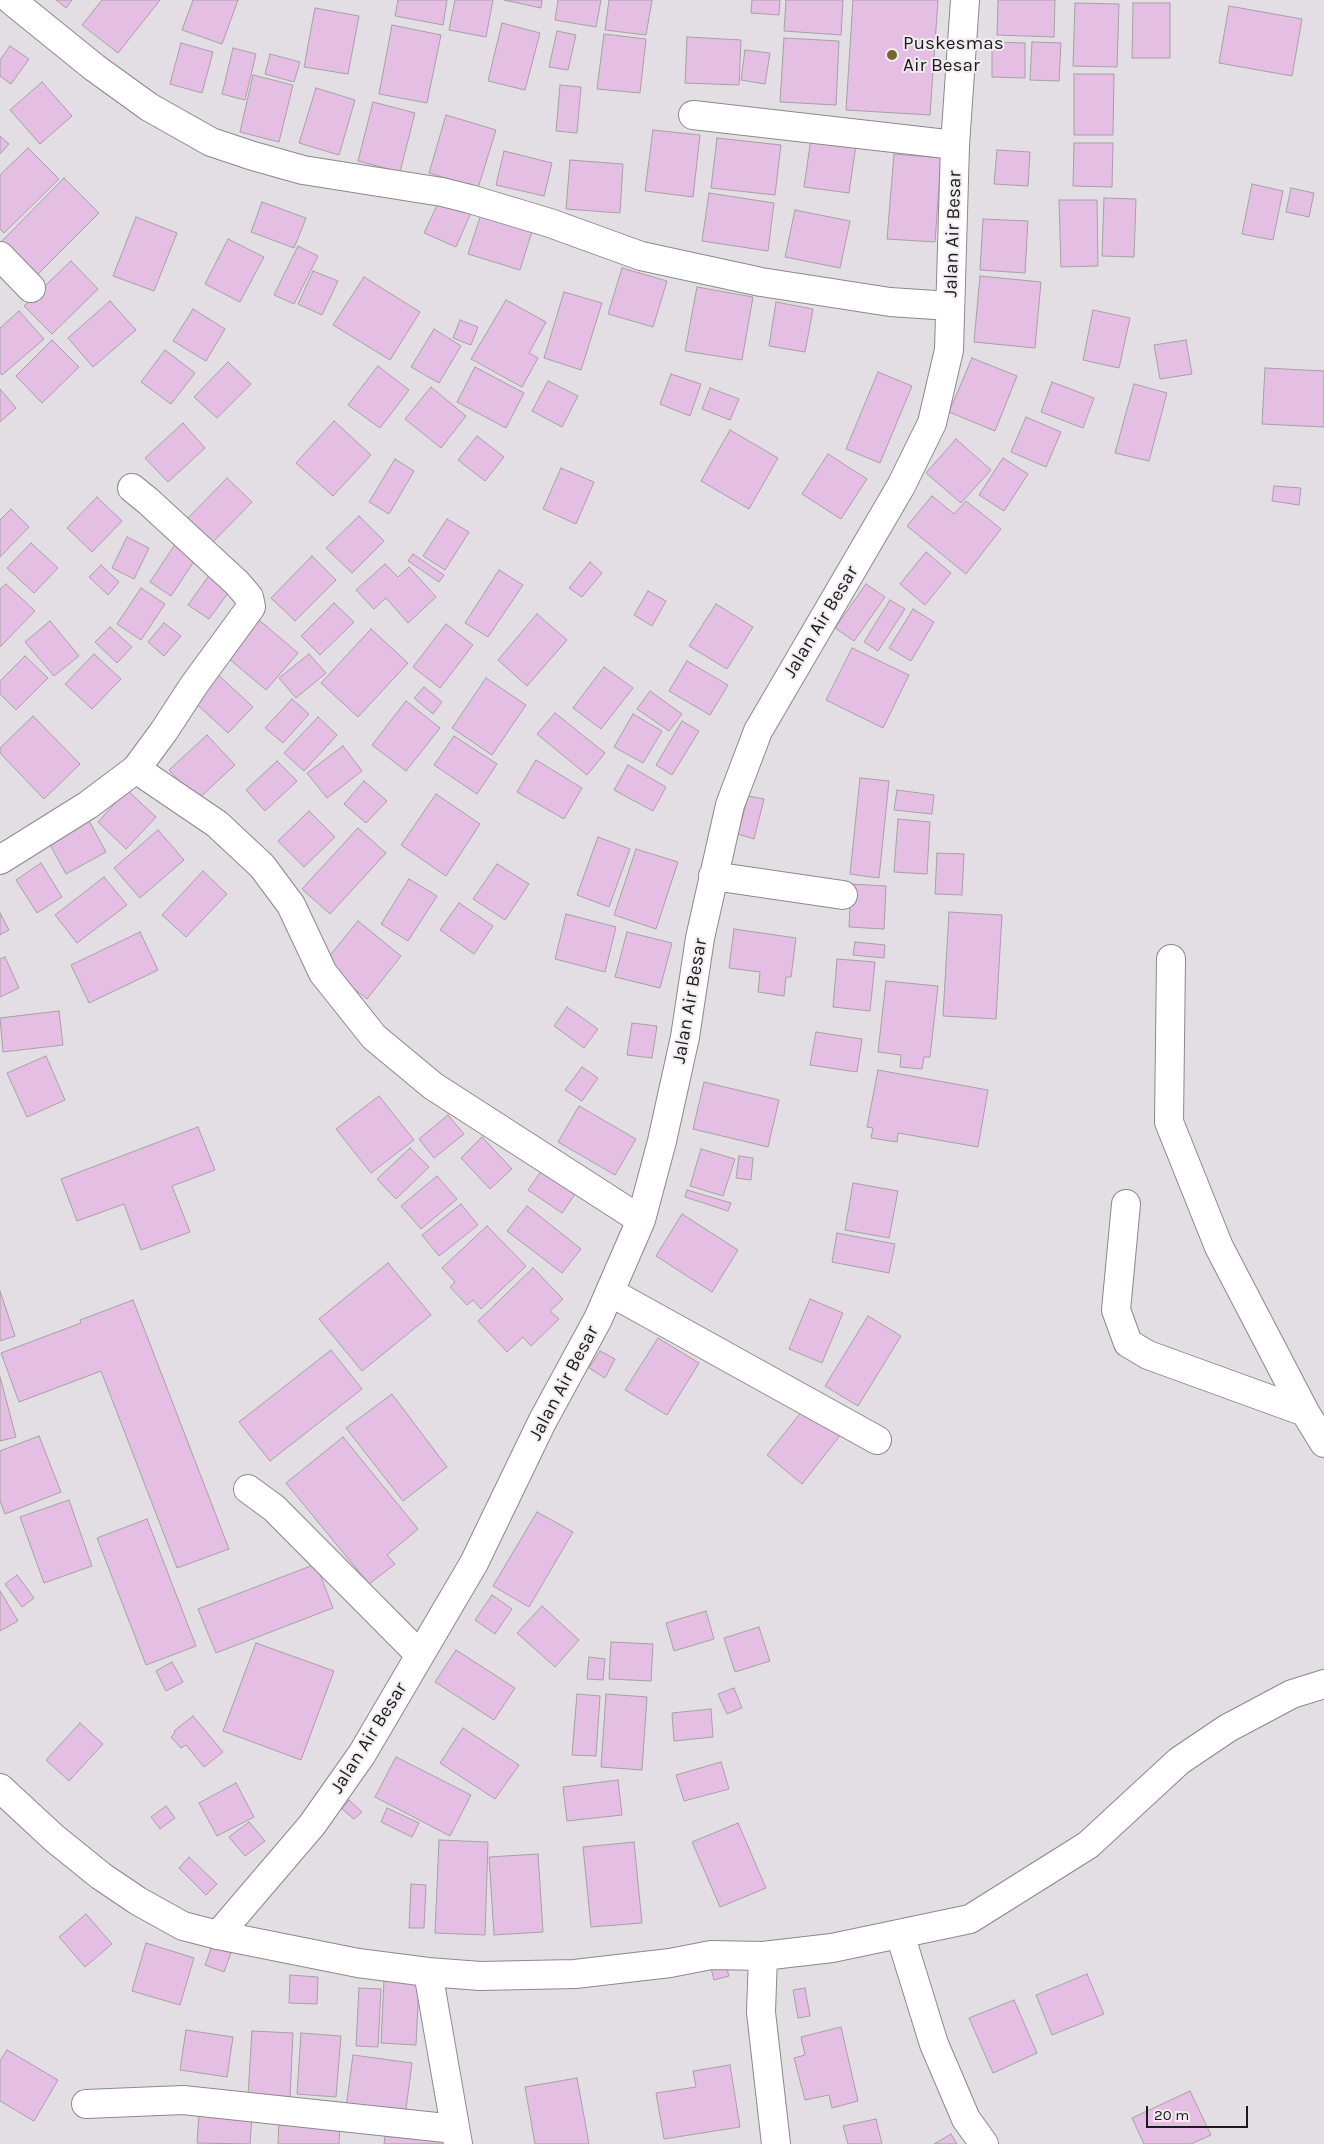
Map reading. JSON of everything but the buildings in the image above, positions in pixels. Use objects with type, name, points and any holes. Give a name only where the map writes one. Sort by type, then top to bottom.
[{"type":"street","points":[[11,0],[95,68],[149,107],[211,142],[253,156],[303,170],[470,198],[550,223],[641,256],[760,282],[890,302],[950,306]]},
{"type":"street","name":"Jalan Air Besar","points":[[218,1935],[312,1825],[362,1754],[474,1563],[542,1422],[610,1292],[641,1220],[662,1141],[685,1037],[700,938],[730,805],[758,731],[901,486],[932,423],[949,350],[955,145],[965,0]]},
{"type":"street","points":[[693,115],[955,145]]},
{"type":"street","points":[[0,256],[31,288]]},
{"type":"street","points":[[0,860],[88,805],[136,769],[251,607],[249,597],[237,583],[132,488]]},
{"type":"street","points":[[136,769],[217,824],[262,866],[291,905],[323,973],[374,1038],[433,1086],[641,1220]]},
{"type":"street","points":[[713,876],[843,895]]},
{"type":"street","points":[[1171,958],[1169,1122],[1219,1247],[1305,1412],[1324,1443]]},
{"type":"street","points":[[1126,1204],[1116,1310],[1128,1343],[1148,1355],[1305,1412]]},
{"type":"street","points":[[610,1292],[877,1440]]},
{"type":"street","points":[[248,1489],[274,1508],[420,1655]]},
{"type":"street","points":[[0,1788],[54,1838],[101,1876],[138,1902],[183,1926],[218,1935],[358,1962],[428,1972],[480,1976],[575,1974],[670,1963],[711,1955],[763,1956],[832,1948],[970,1920],[1088,1845],[1179,1761],[1228,1728],[1292,1694],[1324,1684]]},
{"type":"street","points":[[900,1934],[934,2044],[966,2118],[984,2144]]},
{"type":"street","points":[[763,1956],[761,2012],[776,2144]]},
{"type":"street","points":[[86,2104],[183,2100],[457,2136],[428,1972]]},
{"type":"place","name":"Puskesmas Air Besar","points":[[892,55]]}]
